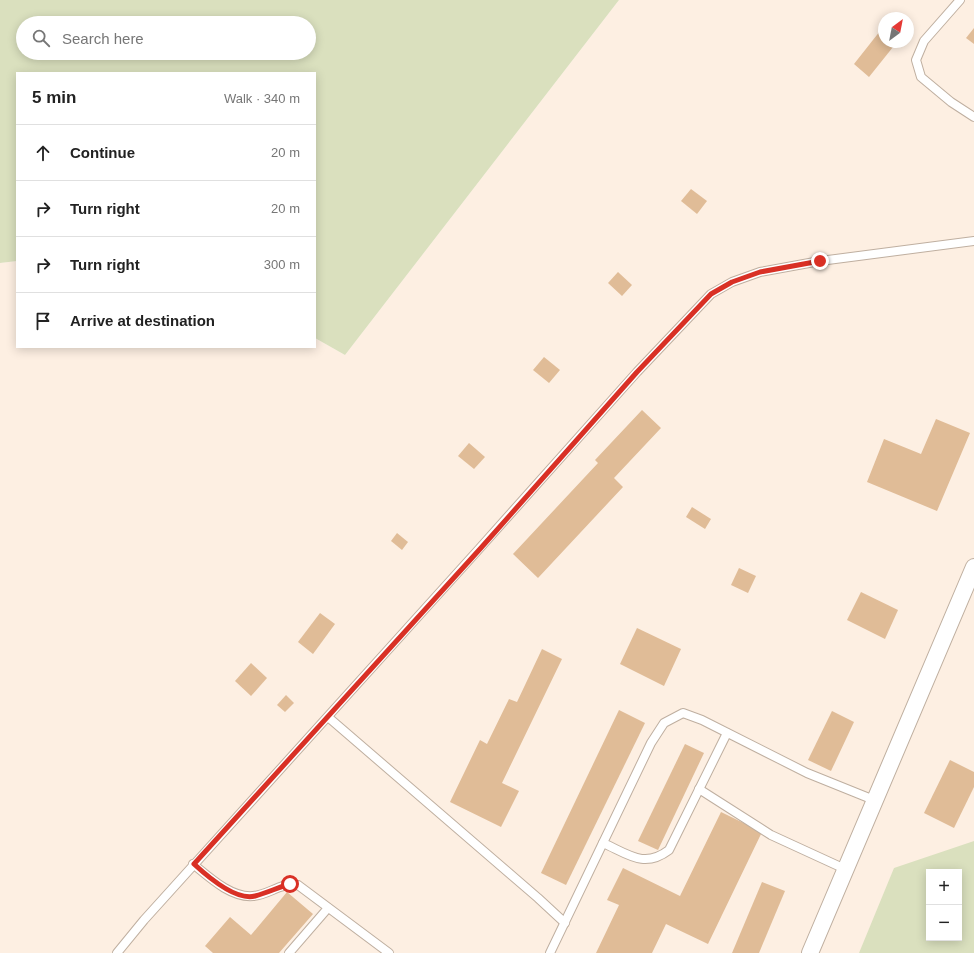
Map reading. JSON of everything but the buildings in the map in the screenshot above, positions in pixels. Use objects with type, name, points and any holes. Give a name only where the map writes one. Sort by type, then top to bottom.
[{"type":"street","points":[[810,953],[974,567]]},
{"type":"lane","points":[[960,0],[924,41],[916,60],[922,77],[951,102],[974,117]]},
{"type":"lane","points":[[117,953],[194,864],[328,717],[637,372],[711,294],[732,282],[760,272],[820,261],[974,241]]},
{"type":"lane","points":[[550,953],[651,743],[664,723],[683,713],[702,720],[807,773],[874,800]]},
{"type":"lane","points":[[328,717],[565,923]]},
{"type":"lane","points":[[603,843],[641,860],[658,858],[669,850],[727,733]]},
{"type":"lane","points":[[699,788],[757,824],[771,835],[845,869]]},
{"type":"lane","points":[[194,864],[212,880],[238,894],[254,896],[290,884],[298,885],[389,953]]},
{"type":"lane","points":[[289,953],[328,908]]},
{"type":"shaded area","points":[[619,0],[974,0],[974,953],[0,953],[0,263],[16,261],[16,348],[316,348],[316,339],[345,355]]},
{"type":"green space","points":[[0,0],[619,0],[345,355],[316,339],[316,72],[16,72],[16,261],[0,263]]},
{"type":"green space","points":[[974,841],[974,953],[859,953],[894,868]]},
{"type":"route","points":[[290,884],[254,896],[238,894],[212,880],[194,864],[480,549],[637,372],[711,294],[732,282],[760,272],[820,261]]}]
